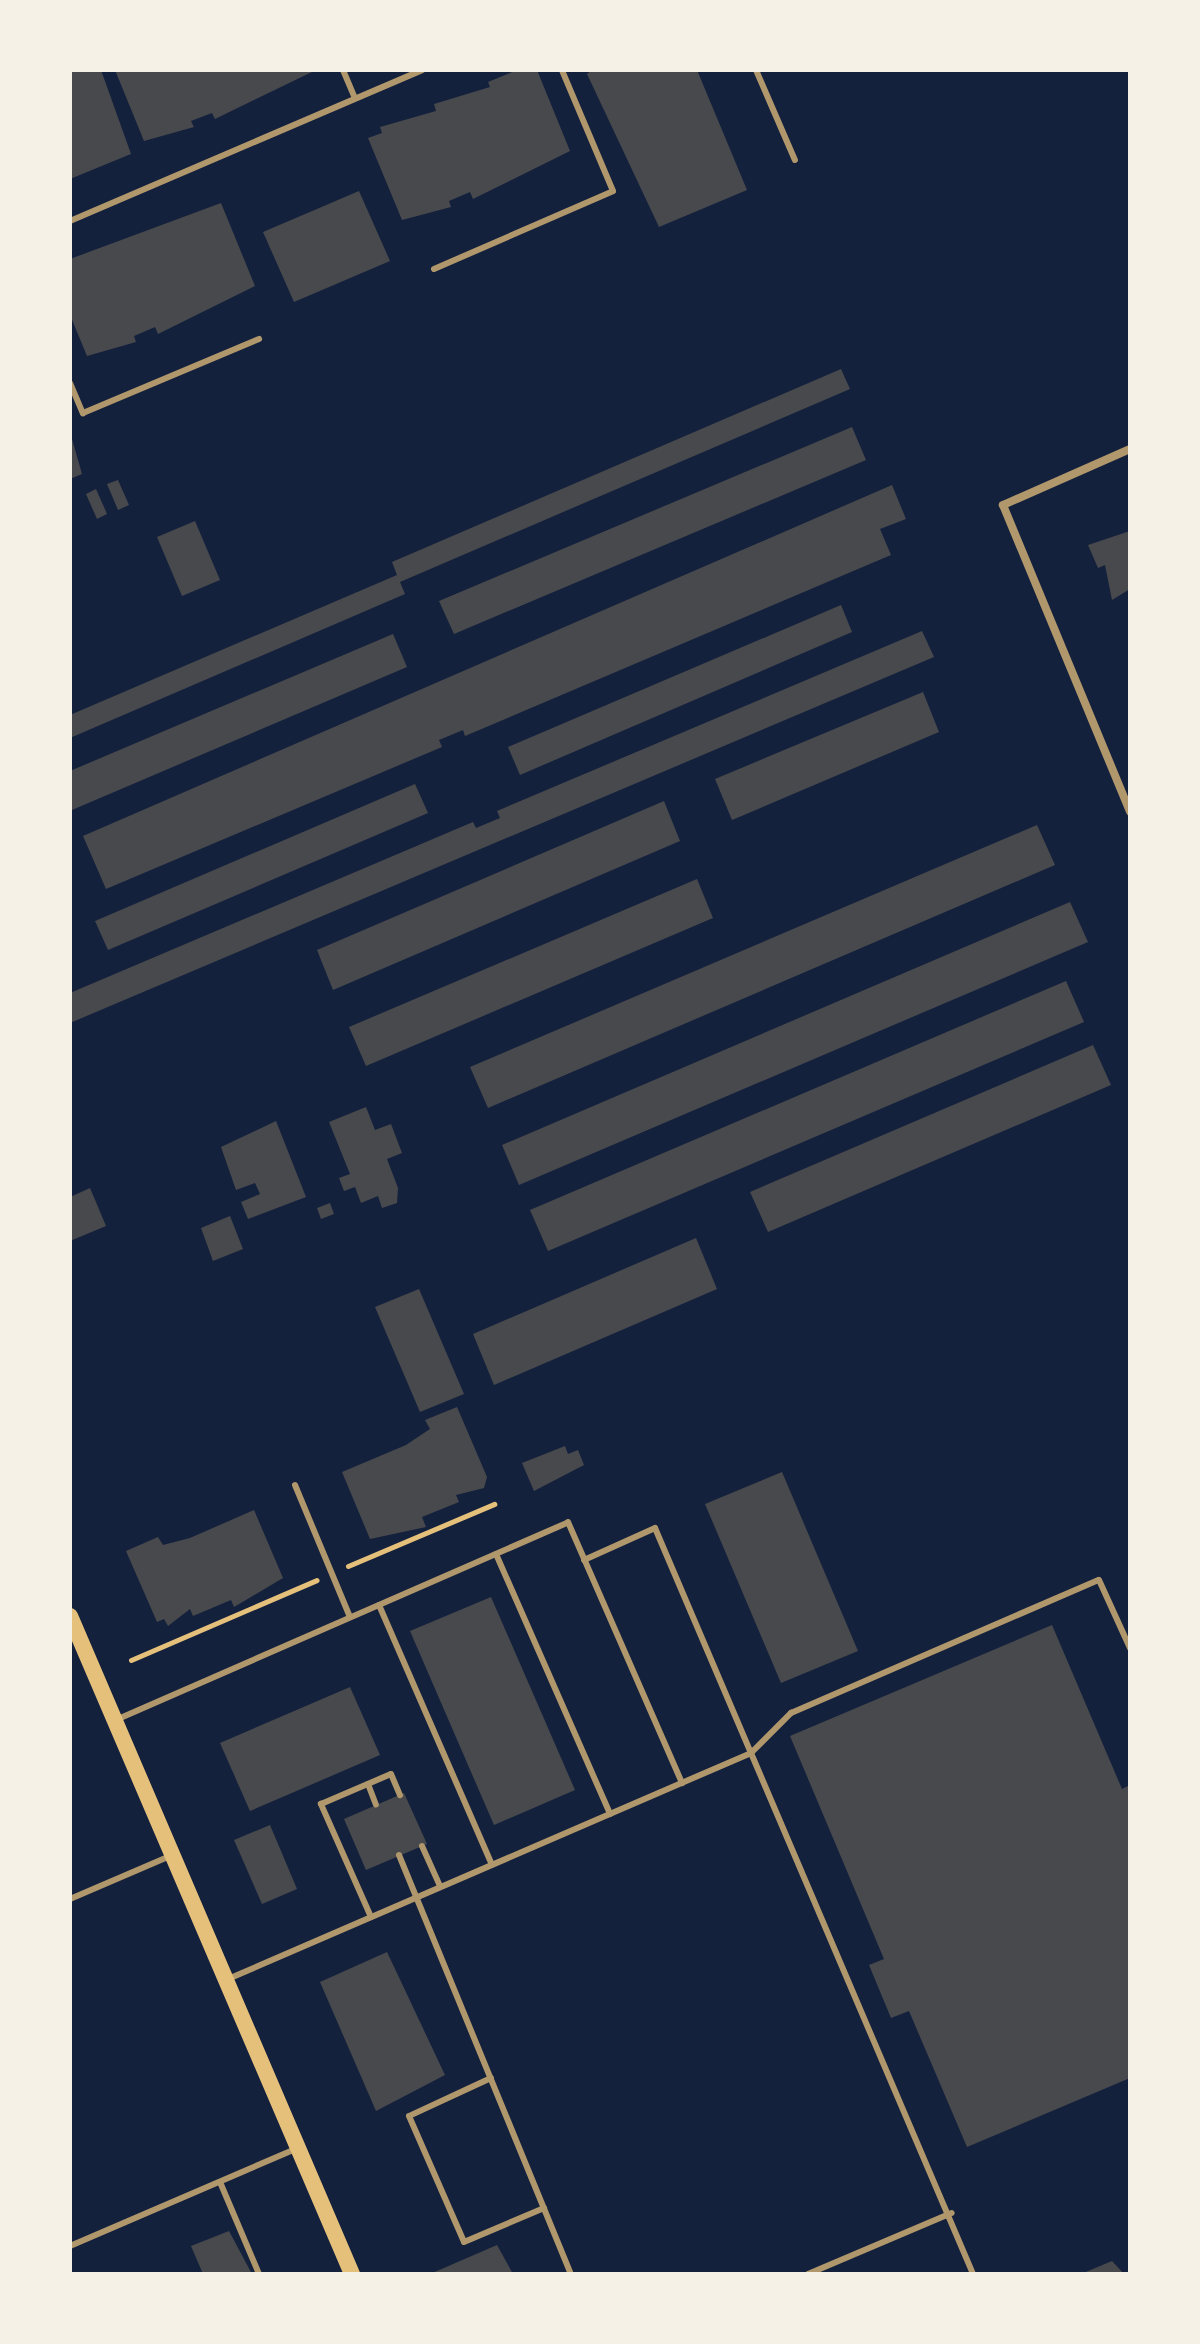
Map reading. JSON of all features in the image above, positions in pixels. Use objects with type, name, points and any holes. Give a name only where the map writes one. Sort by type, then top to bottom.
[{"type":"main road","points":[[70,1616],[352,2274]]},
{"type":"street","points":[[1130,449],[1003,505],[1130,812]]},
{"type":"lane","points":[[343,70],[355,98]]},
{"type":"lane","points":[[70,221],[422,70]]},
{"type":"lane","points":[[434,269],[613,191],[562,70]]},
{"type":"lane","points":[[756,70],[795,160]]},
{"type":"lane","points":[[70,383],[83,413],[259,339]]},
{"type":"lane","points":[[295,1485],[350,1617]]},
{"type":"lane","points":[[114,1720],[568,1522],[682,1783]]},
{"type":"lane","points":[[584,1560],[655,1528],[952,2213],[973,2274]]},
{"type":"lane","points":[[496,1554],[610,1814]]},
{"type":"lane","points":[[225,1980],[751,1753],[791,1713],[1099,1580],[1130,1648]]},
{"type":"lane","points":[[379,1605],[492,1865]]},
{"type":"lane","points":[[371,1917],[321,1804],[391,1774],[400,1795]]},
{"type":"lane","points":[[368,1784],[376,1805]]},
{"type":"lane","points":[[422,1846],[440,1886]]},
{"type":"lane","points":[[70,1899],[172,1855]]},
{"type":"lane","points":[[399,1855],[571,2274]]},
{"type":"lane","points":[[491,2078],[409,2116],[464,2242],[544,2208]]},
{"type":"lane","points":[[70,2246],[298,2148]]},
{"type":"lane","points":[[220,2182],[259,2274]]},
{"type":"lane","points":[[808,2274],[952,2213]]},
{"type":"building","points":[[70,70],[101,70],[131,154],[70,179]]},
{"type":"building","points":[[115,70],[316,70],[215,119],[212,113],[191,121],[194,127],[144,141]]},
{"type":"building","points":[[517,70],[537,70],[570,151],[473,199],[470,192],[449,201],[451,207],[402,220],[368,138],[382,133],[380,127],[436,111],[434,104],[490,87],[488,82]]},
{"type":"building","points":[[592,70],[697,70],[747,190],[659,227],[587,74]]},
{"type":"building","points":[[359,191],[390,261],[294,302],[263,232]]},
{"type":"building","points":[[221,203],[255,286],[158,334],[155,327],[134,336],[136,342],[87,356],[70,315],[70,259]]},
{"type":"building","points":[[841,369],[850,389],[400,582],[405,594],[70,738],[70,715],[397,575],[392,562]]},
{"type":"building","points":[[852,427],[866,460],[454,634],[439,601]]},
{"type":"building","points":[[70,432],[82,474],[70,479]]},
{"type":"building","points":[[118,480],[129,505],[118,510],[107,484]]},
{"type":"building","points":[[892,485],[906,519],[880,529],[891,555],[465,736],[463,730],[439,740],[442,747],[106,889],[83,836]]},
{"type":"building","points":[[96,489],[107,514],[97,519],[86,494]]},
{"type":"building","points":[[195,521],[220,580],[182,596],[157,537]]},
{"type":"building","points":[[1130,531],[1130,589],[1112,600],[1105,565],[1098,568],[1088,545]]},
{"type":"building","points":[[841,605],[852,632],[520,775],[508,747]]},
{"type":"building","points":[[922,631],[934,657],[70,1023],[70,993],[473,822],[476,828],[500,818],[497,811]]},
{"type":"building","points":[[393,634],[407,667],[72,810],[70,771]]},
{"type":"building","points":[[923,692],[939,732],[732,820],[715,779]]},
{"type":"building","points":[[415,784],[428,813],[108,950],[95,921]]},
{"type":"building","points":[[664,801],[680,841],[333,990],[317,950]]},
{"type":"building","points":[[1037,825],[1055,865],[488,1108],[470,1067]]},
{"type":"building","points":[[697,879],[713,918],[366,1066],[349,1027]]},
{"type":"building","points":[[1070,902],[1088,942],[519,1185],[502,1145]]},
{"type":"building","points":[[1066,981],[1084,1022],[548,1251],[530,1210]]},
{"type":"building","points":[[1093,1045],[1111,1085],[768,1232],[750,1192]]},
{"type":"building","points":[[366,1107],[375,1130],[391,1124],[402,1153],[387,1159],[398,1188],[397,1203],[382,1208],[378,1196],[361,1203],[355,1187],[344,1191],[339,1178],[350,1174],[329,1122]]},
{"type":"building","points":[[276,1121],[306,1197],[248,1219],[241,1202],[260,1194],[255,1183],[236,1190],[221,1147]]},
{"type":"building","points":[[90,1188],[106,1226],[70,1241],[70,1197]]},
{"type":"building","points":[[330,1203],[334,1214],[321,1219],[317,1208]]},
{"type":"building","points":[[230,1216],[243,1249],[213,1261],[201,1228]]},
{"type":"building","points":[[696,1238],[717,1289],[494,1385],[473,1334]]},
{"type":"building","points":[[419,1289],[464,1394],[420,1412],[375,1307]]},
{"type":"building","points":[[457,1407],[487,1477],[484,1488],[456,1495],[459,1502],[422,1517],[426,1527],[370,1539],[342,1472],[406,1445],[430,1429],[425,1420]]},
{"type":"building","points":[[565,1446],[568,1454],[578,1450],[584,1465],[534,1491],[522,1463]]},
{"type":"building","points":[[782,1472],[858,1651],[781,1683],[705,1504]]},
{"type":"building","points":[[254,1510],[283,1578],[234,1607],[231,1600],[193,1616],[190,1609],[168,1626],[164,1619],[157,1622],[126,1551],[158,1537],[163,1545],[190,1538]]},
{"type":"building","points":[[491,1597],[575,1790],[494,1825],[410,1631]]},
{"type":"building","points":[[1052,1625],[1122,1789],[1130,1785],[1130,2078],[967,2147],[909,2011],[891,2018],[869,1965],[884,1959],[790,1736]]},
{"type":"building","points":[[350,1687],[380,1755],[250,1811],[220,1743]]},
{"type":"building","points":[[404,1793],[427,1844],[366,1870],[344,1819]]},
{"type":"building","points":[[270,1825],[297,1889],[262,1904],[234,1840]]},
{"type":"building","points":[[387,1952],[445,2075],[376,2111],[320,1982]]},
{"type":"building","points":[[229,2231],[252,2274],[203,2274],[191,2246]]},
{"type":"building","points":[[497,2245],[513,2274],[430,2274]]},
{"type":"building","points":[[1112,2261],[1124,2274],[1081,2274]]}]
